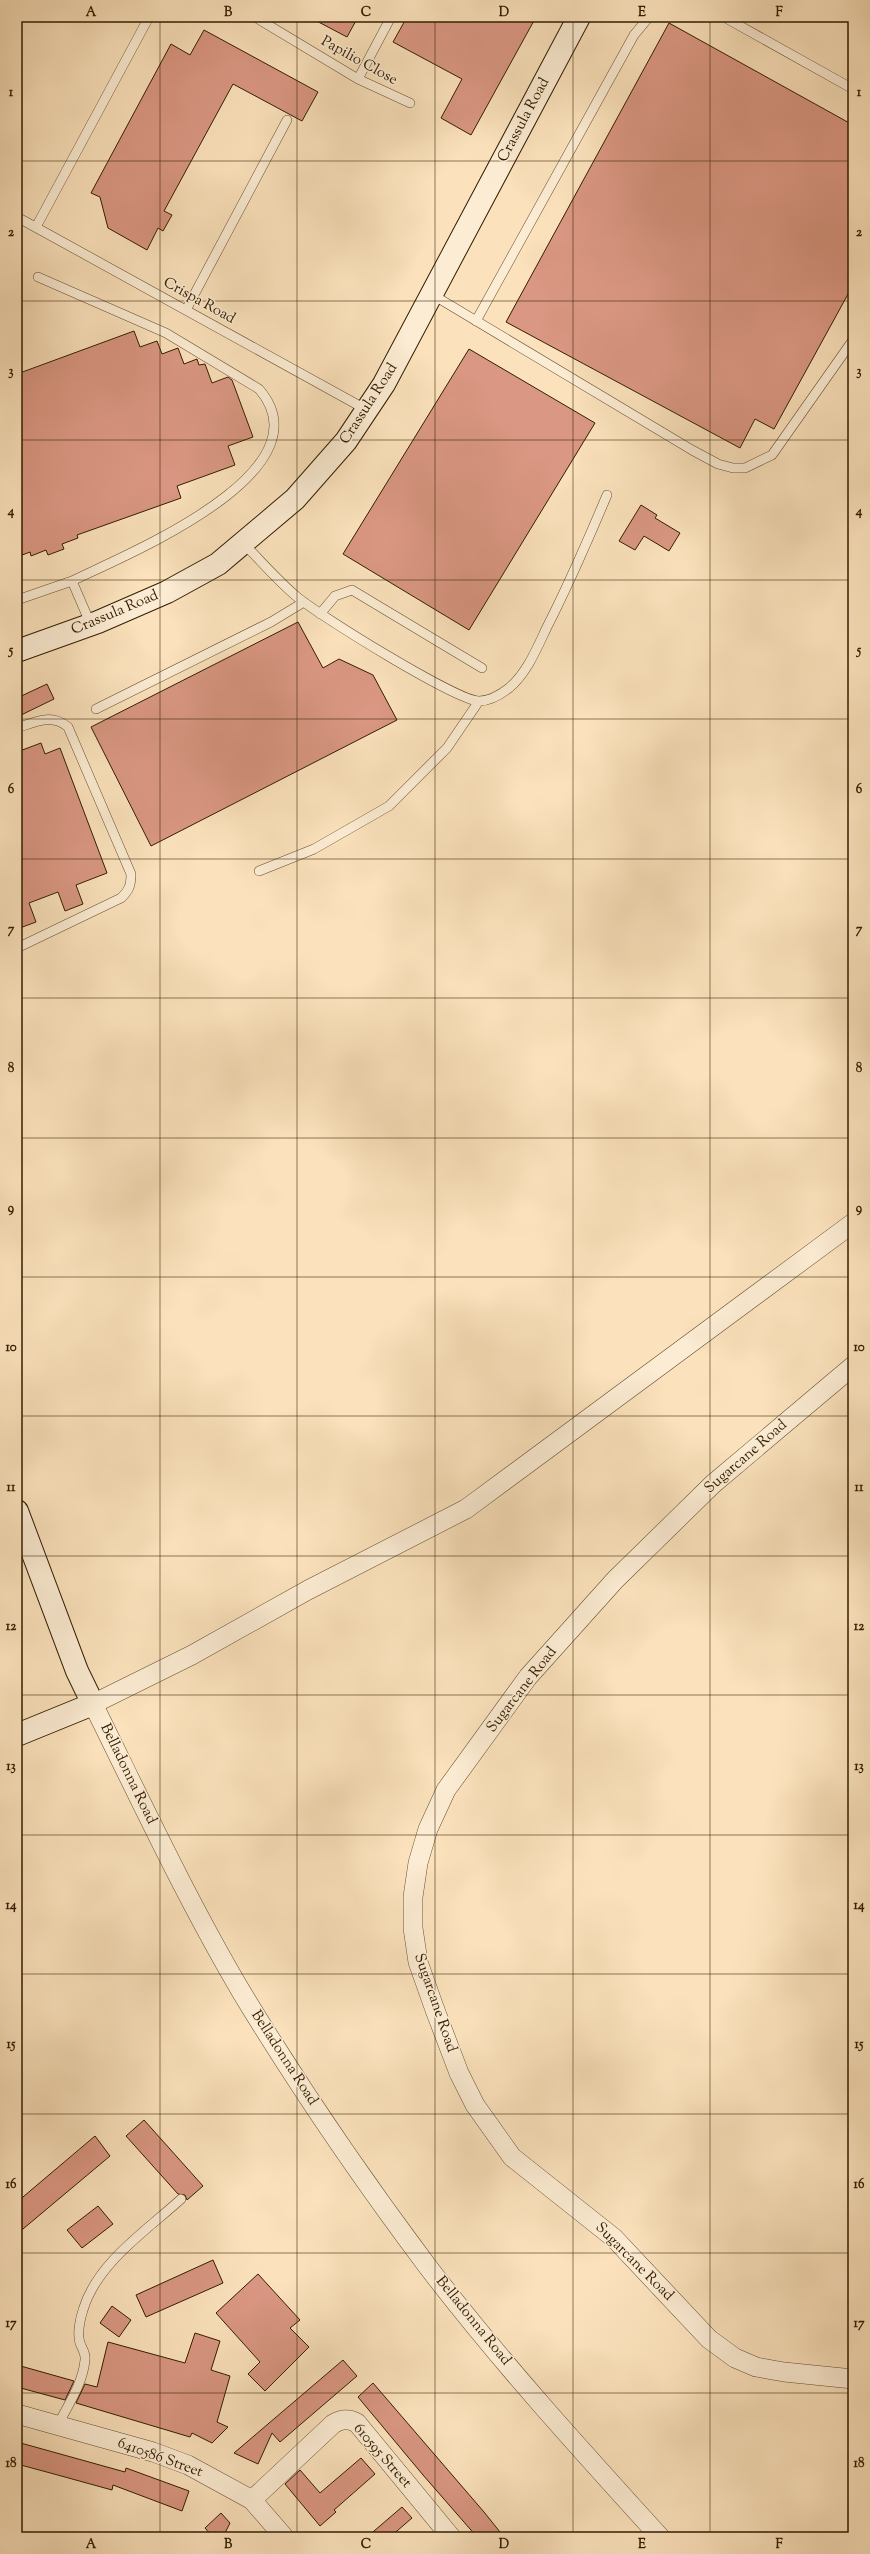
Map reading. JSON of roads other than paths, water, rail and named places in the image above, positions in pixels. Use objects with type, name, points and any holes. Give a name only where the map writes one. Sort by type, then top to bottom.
[{"type":"street","name":"Crassula Road","points":[[17,651],[91,625],[167,592],[218,564],[295,499],[346,441],[384,384],[433,295],[579,17]]},
{"type":"street","points":[[17,1735],[93,1704],[192,1655],[301,1594],[466,1509],[853,1223]]},
{"type":"street","name":"Sugarcane Road","points":[[853,1366],[713,1484],[615,1580],[528,1677],[446,1790],[428,1829],[418,1862],[413,1897],[413,1928],[418,1962],[459,2073],[475,2105],[512,2157],[614,2238],[709,2339],[735,2358],[756,2367],[784,2372],[853,2379]]},
{"type":"street","name":"Belladonna Road","points":[[17,1511],[78,1671],[93,1704],[171,1862],[242,1992],[347,2154],[439,2280],[552,2418],[660,2537]]},
{"type":"street","name":"6410586 Street","points":[[17,2414],[153,2452],[188,2465],[252,2500],[284,2537]]},
{"type":"street","name":"610595 Street","points":[[252,2500],[333,2424],[340,2420],[347,2419],[356,2423],[451,2537]]},
{"type":"lane","points":[[36,227],[149,17]]},
{"type":"lane","name":"Papilio Close","points":[[255,17],[358,78],[410,103]]},
{"type":"lane","points":[[358,78],[391,17]]},
{"type":"lane","points":[[476,321],[634,35],[649,17]]},
{"type":"lane","points":[[724,17],[853,89]]},
{"type":"lane","points":[[186,310],[287,120]]},
{"type":"lane","name":"Crispa Road","points":[[17,217],[367,410]]},
{"type":"lane","points":[[17,600],[72,581],[172,532],[234,492],[256,468],[270,447],[276,422],[268,400],[259,389],[166,333],[38,277]]},
{"type":"lane","points":[[433,295],[692,450],[718,464],[733,468],[745,468],[772,455],[853,340]]},
{"type":"lane","points":[[243,543],[304,602],[320,614],[444,688],[468,700],[490,700],[509,688],[529,664],[569,584],[607,496]]},
{"type":"lane","points":[[72,581],[91,625]]},
{"type":"lane","points":[[320,614],[335,596],[352,590],[482,668]]},
{"type":"lane","points":[[96,709],[271,622],[304,602]]},
{"type":"lane","points":[[259,871],[314,849],[389,806],[447,748],[479,701]]},
{"type":"lane","points":[[17,728],[52,719],[60,721],[68,727],[131,874],[130,888],[121,898],[17,948]]},
{"type":"lane","points":[[58,2425],[81,2377],[86,2354],[80,2342],[80,2327],[83,2310],[93,2284],[113,2261],[181,2199]]}]
